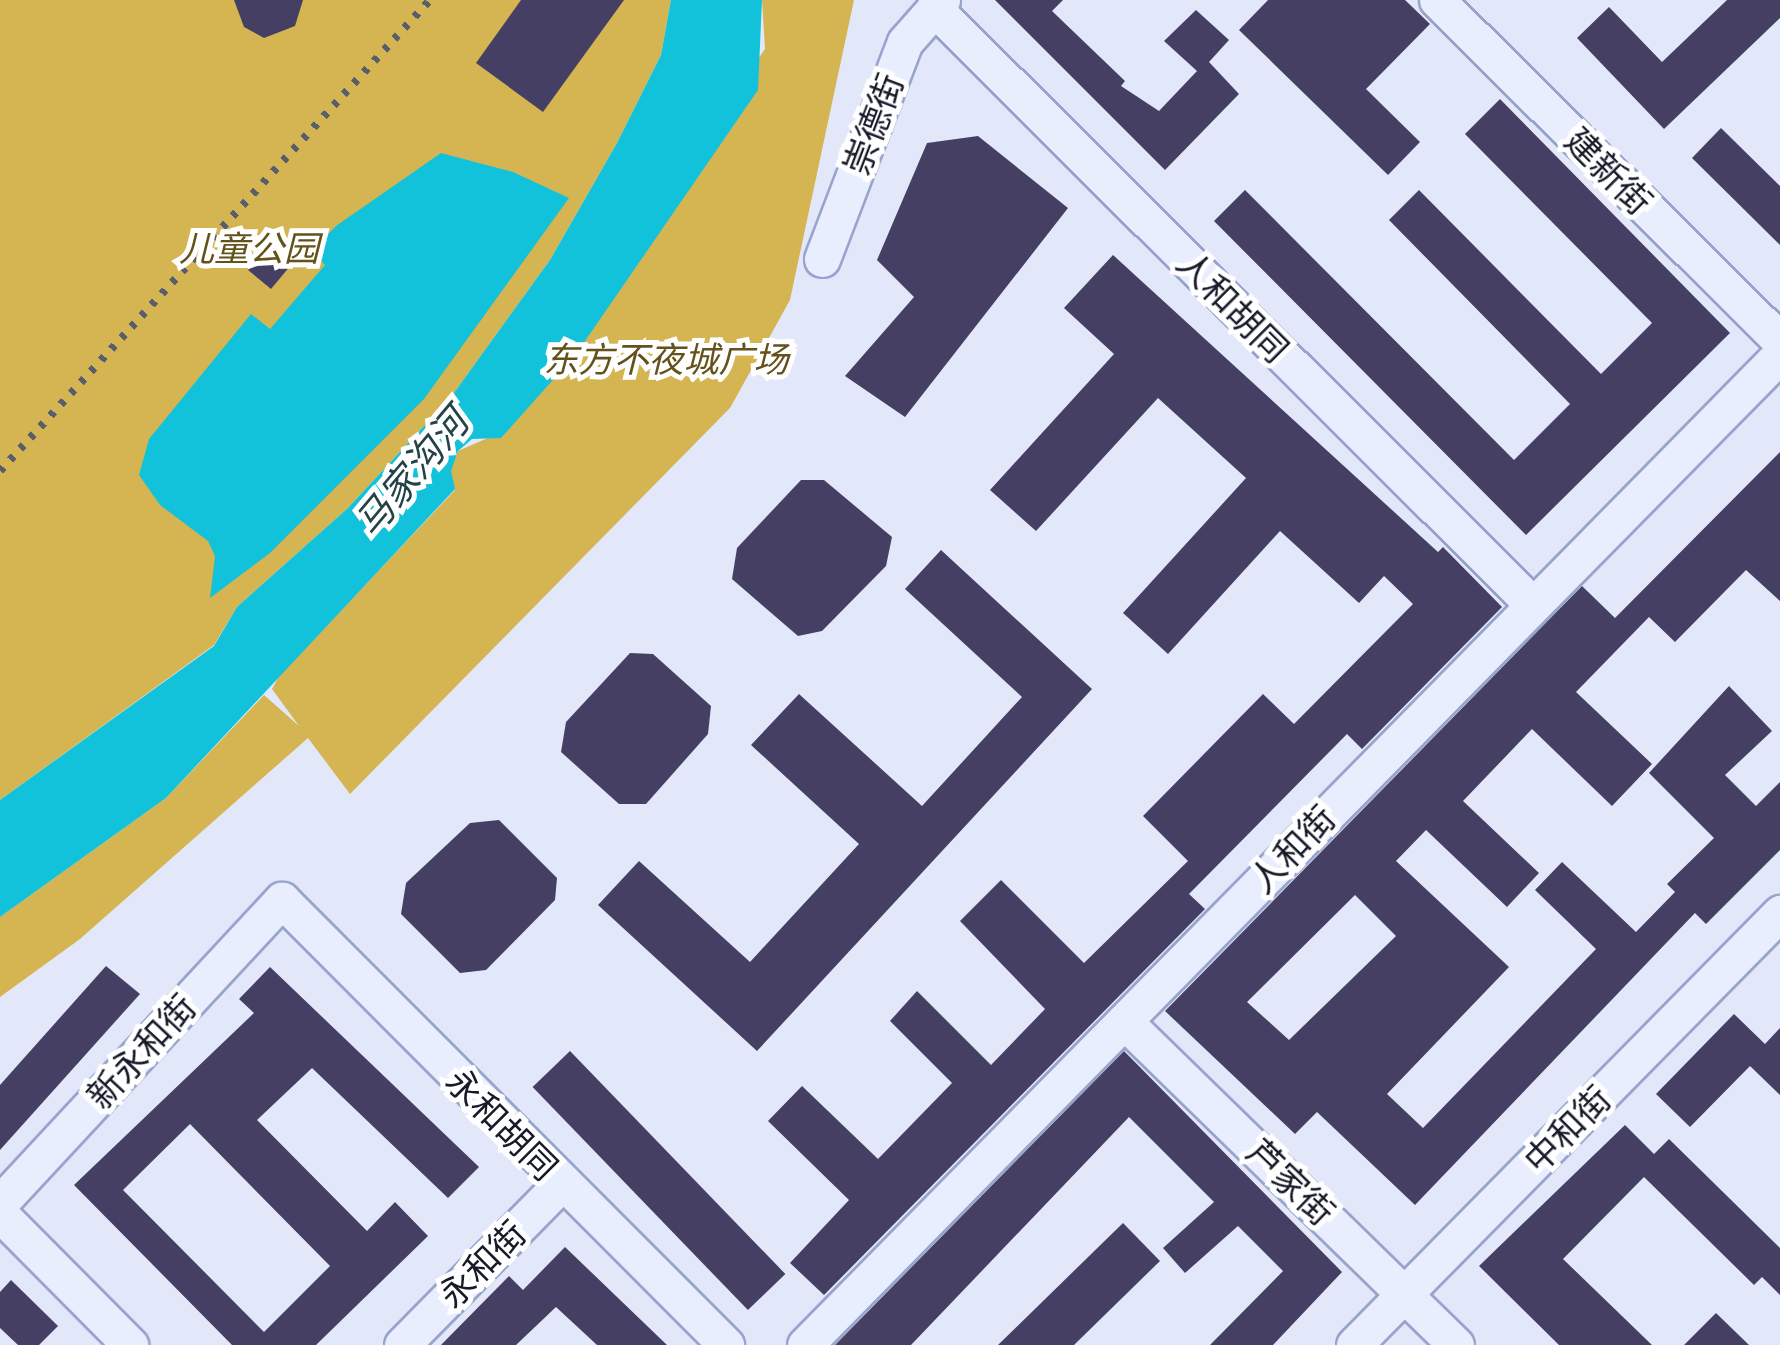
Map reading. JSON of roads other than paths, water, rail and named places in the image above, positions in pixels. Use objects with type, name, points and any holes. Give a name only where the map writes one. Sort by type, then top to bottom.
[{"type":"street","name":"建新街","points":[[1437,0],[1780,341]]},
{"type":"street","name":"崇德街","points":[[822,258],[904,42],[938,4]]},
{"type":"street","name":"人和胡同","points":[[938,4],[1532,604]]},
{"type":"street","name":"人和街","points":[[805,1345],[1780,355]]},
{"type":"street","name":"永和胡同","points":[[282,900],[726,1345]]},
{"type":"street","name":"新永和街","points":[[0,1203],[282,900]]},
{"type":"street","name":"中和街","points":[[1354,1345],[1780,913]]},
{"type":"street","name":"芦家街","points":[[1124,1020],[1456,1345]]},
{"type":"street","name":"永和街","points":[[402,1345],[562,1184]]},
{"type":"street","points":[[0,1214],[130,1345]]},
{"type":"water","name":"马家沟河","points":[[671,0],[762,0],[758,90],[576,354],[501,438],[472,439],[458,451],[451,471],[455,489],[166,798],[0,917],[0,800],[214,646],[237,607],[348,508],[451,397],[550,260],[617,143],[661,55]]},
{"type":"water","points":[[441,153],[513,172],[569,198],[424,399],[270,553],[210,598],[215,556],[208,541],[160,505],[139,475],[149,439],[251,314],[270,329],[325,265],[312,251],[336,226]]},
{"type":"railway","points":[[0,471],[430,0]]},
{"type":"park label","name":"儿童公园","points":[[249,248]]},
{"type":"park label","name":"东方不夜城广场","points":[[666,359]]}]
